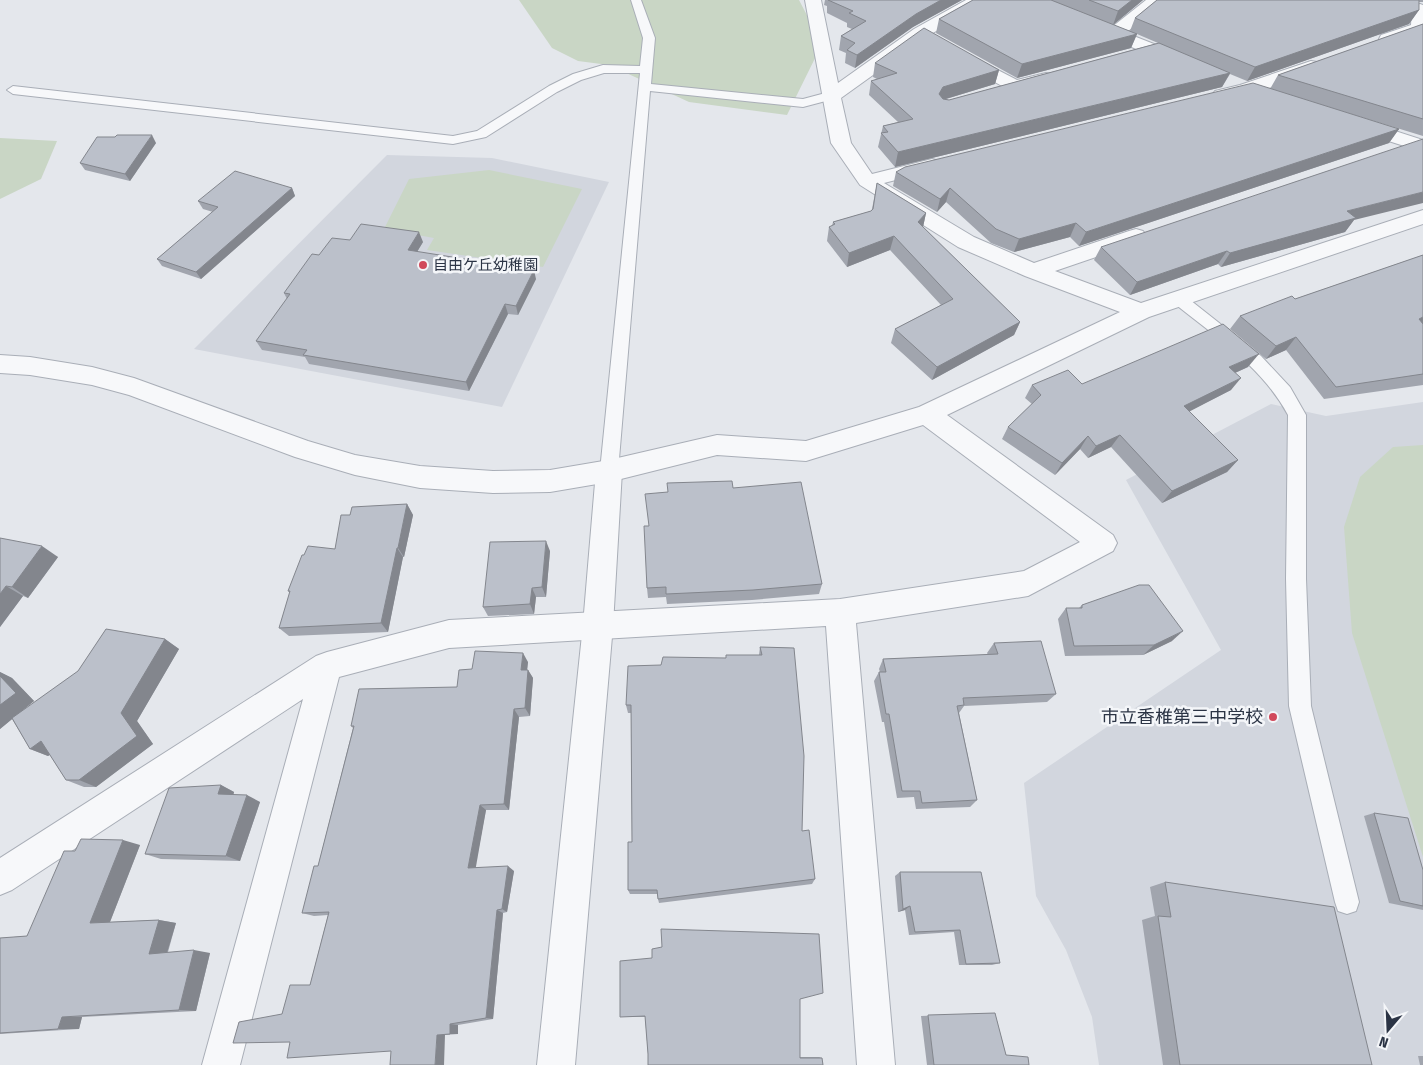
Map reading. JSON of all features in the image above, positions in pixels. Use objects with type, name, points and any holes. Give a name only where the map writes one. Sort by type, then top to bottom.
[{"type":"street","points":[[814,0],[841,143],[867,181],[966,242],[1141,311]]},
{"type":"street","points":[[833,95],[920,33],[978,0]]},
{"type":"street","points":[[1031,0],[1154,48],[1196,67]]},
{"type":"street","points":[[1115,33],[1156,0]]},
{"type":"street","points":[[1374,44],[1419,28],[1421,9],[1401,5]]},
{"type":"street","points":[[920,33],[937,43]]},
{"type":"street","points":[[1126,56],[1154,48]]},
{"type":"street","points":[[955,53],[1015,86]]},
{"type":"street","points":[[1207,98],[1246,89],[1328,60]]},
{"type":"street","points":[[989,94],[1062,74]]},
{"type":"street","points":[[1221,78],[1274,98]]},
{"type":"street","points":[[1339,119],[1420,143]]},
{"type":"street","points":[[1386,152],[1420,143]]},
{"type":"street","points":[[867,181],[945,162]]},
{"type":"street","points":[[0,364],[30,366],[92,376],[134,387],[304,450],[355,465],[420,477],[493,482],[550,481],[608,471],[717,445],[806,451],[927,414],[1141,311],[1180,300],[1423,217]]},
{"type":"street","points":[[1033,270],[1154,230]]},
{"type":"street","points":[[0,878],[327,666],[450,634],[598,624],[840,612],[1028,583],[1103,543],[927,414]]},
{"type":"street","points":[[556,1065],[598,624],[608,471]]},
{"type":"street","points":[[840,612],[876,1065]]},
{"type":"street","points":[[221,1065],[327,666]]},
{"type":"lane","points":[[608,471],[649,38],[636,0]]},
{"type":"lane","points":[[13,90],[452,140],[481,134],[553,89],[577,77],[603,69],[646,70]]},
{"type":"lane","points":[[645,87],[803,103],[833,95]]},
{"type":"lane","points":[[1180,300],[1255,360],[1284,391],[1296,415],[1296,579],[1300,706],[1347,902]]},
{"type":"shaded area","name":"自由ケ丘幼稚園","points":[[387,155],[492,158],[609,182],[502,407],[194,349]]},
{"type":"shaded area","name":"市立香椎第三中学校","points":[[1423,402],[1423,1065],[1099,1065],[1092,1017],[1066,950],[1036,896],[1024,783],[1221,650],[1126,480],[1271,404],[1326,416]]},
{"type":"green space","points":[[519,0],[799,0],[822,44],[787,115],[689,102],[609,65],[578,61],[552,48]]},
{"type":"green space","points":[[0,138],[57,141],[41,179],[0,199]]},
{"type":"green space","points":[[489,170],[582,189],[543,267],[427,250],[434,238],[384,229],[409,179]]},
{"type":"green space","points":[[1423,445],[1423,857],[1352,633],[1344,527],[1360,477],[1393,447]]},
{"type":"building","points":[[828,0],[941,0],[916,14],[857,55],[847,50],[855,43],[841,36],[866,21],[849,13],[853,11]]},
{"type":"building","points":[[973,0],[1051,0],[1137,34],[1022,64],[939,19]]},
{"type":"building","points":[[1089,0],[1132,0],[1118,11]]},
{"type":"building","points":[[1157,0],[1419,0],[1419,10],[1255,67],[1135,18]]},
{"type":"building","points":[[1423,24],[1423,119],[1278,75]]},
{"type":"building","points":[[924,28],[999,70],[943,87],[939,94],[943,99],[949,100],[1159,43],[1230,73],[898,152],[881,133],[888,132],[883,126],[913,119],[871,81],[897,73],[875,63]]},
{"type":"building","points":[[1253,83],[1399,129],[1086,232],[1076,223],[1019,239],[996,229],[950,188],[940,199],[896,172],[905,167]]},
{"type":"building","points":[[117,135],[152,135],[125,174],[80,163],[97,137],[115,137]]},
{"type":"building","points":[[1423,139],[1423,192],[1347,211],[1356,218],[1230,253],[1227,251],[1137,282],[1101,247]]},
{"type":"building","points":[[235,171],[292,188],[196,272],[157,259],[218,207],[198,201]]},
{"type":"building","points":[[877,183],[926,213],[918,222],[1020,322],[937,367],[895,329],[953,299],[894,236],[849,253],[829,227],[835,224],[833,222],[871,211],[873,209]]},
{"type":"building","points":[[361,224],[419,232],[408,250],[534,270],[516,306],[505,304],[466,382],[303,355],[307,350],[256,341],[290,294],[284,293],[312,254],[319,255],[332,238],[350,240]]},
{"type":"building","points":[[1423,255],[1423,317],[1419,319],[1423,324],[1423,374],[1336,387],[1296,337],[1276,346],[1240,316],[1292,296],[1295,299]]},
{"type":"building","points":[[1223,324],[1259,354],[1229,367],[1241,378],[1184,406],[1238,460],[1172,491],[1120,435],[1096,446],[1088,436],[1062,463],[1008,427],[1041,395],[1032,385],[1068,370],[1082,384]]},
{"type":"building","points":[[732,481],[733,488],[801,482],[822,584],[753,590],[666,594],[666,587],[647,588],[644,526],[649,526],[645,494],[668,492],[667,483]]},
{"type":"building","points":[[407,504],[381,623],[279,628],[290,591],[288,591],[302,555],[304,555],[308,546],[335,549],[341,515],[350,515],[352,507]]},
{"type":"building","points":[[0,538],[42,546],[12,587],[6,586],[0,594]]},
{"type":"building","points":[[546,541],[542,587],[532,588],[530,604],[483,607],[490,542]]},
{"type":"building","points":[[1139,585],[1149,585],[1183,631],[1154,645],[1074,646],[1066,608],[1082,608],[1082,605]]},
{"type":"building","points":[[106,629],[165,639],[121,713],[137,736],[79,780],[66,780],[41,741],[30,749],[12,718],[78,671]]},
{"type":"building","points":[[1041,641],[1056,694],[963,698],[964,705],[957,706],[977,800],[922,803],[920,791],[902,791],[889,714],[886,714],[879,672],[886,672],[883,659],[998,654],[994,643]]},
{"type":"building","points":[[760,647],[794,648],[804,756],[802,831],[809,830],[815,879],[658,899],[657,890],[628,890],[628,842],[632,842],[631,705],[626,705],[628,666],[661,665],[663,657],[726,658],[726,655],[762,655]]},
{"type":"building","points":[[475,651],[523,653],[521,670],[528,670],[525,708],[514,709],[504,804],[480,805],[468,868],[508,866],[502,909],[497,910],[486,1018],[450,1024],[450,1034],[437,1035],[435,1065],[390,1065],[391,1051],[287,1058],[290,1042],[233,1043],[239,1022],[282,1014],[290,985],[310,985],[329,912],[302,913],[314,866],[318,866],[354,726],[351,726],[359,689],[457,687],[459,670],[472,669]]},
{"type":"building","points":[[0,676],[16,693],[0,705]]},
{"type":"building","points":[[221,785],[218,794],[247,795],[226,856],[145,854],[169,788]]},
{"type":"building","points":[[1374,813],[1408,818],[1423,870],[1423,906],[1400,901]]},
{"type":"building","points":[[81,839],[123,840],[90,923],[159,920],[149,954],[194,950],[179,1010],[62,1017],[58,1029],[0,1033],[0,938],[27,936],[64,851],[75,851]]},
{"type":"building","points":[[900,872],[981,872],[1000,963],[966,964],[960,930],[915,932],[910,906],[903,909]]},
{"type":"building","points":[[1165,882],[1334,907],[1372,1065],[1180,1065],[1158,916],[1171,917]]},
{"type":"building","points":[[661,929],[819,934],[823,993],[800,999],[800,1058],[822,1058],[823,1065],[648,1065],[645,1016],[620,1017],[620,961],[652,958],[652,949],[662,947]]},
{"type":"building","points":[[995,1013],[1006,1055],[1028,1057],[1029,1065],[934,1065],[928,1015]]},
{"type":"place","name":"自由ケ丘幼稚園","points":[[423,265]]},
{"type":"place","name":"市立香椎第三中学校","points":[[1273,717]]}]
